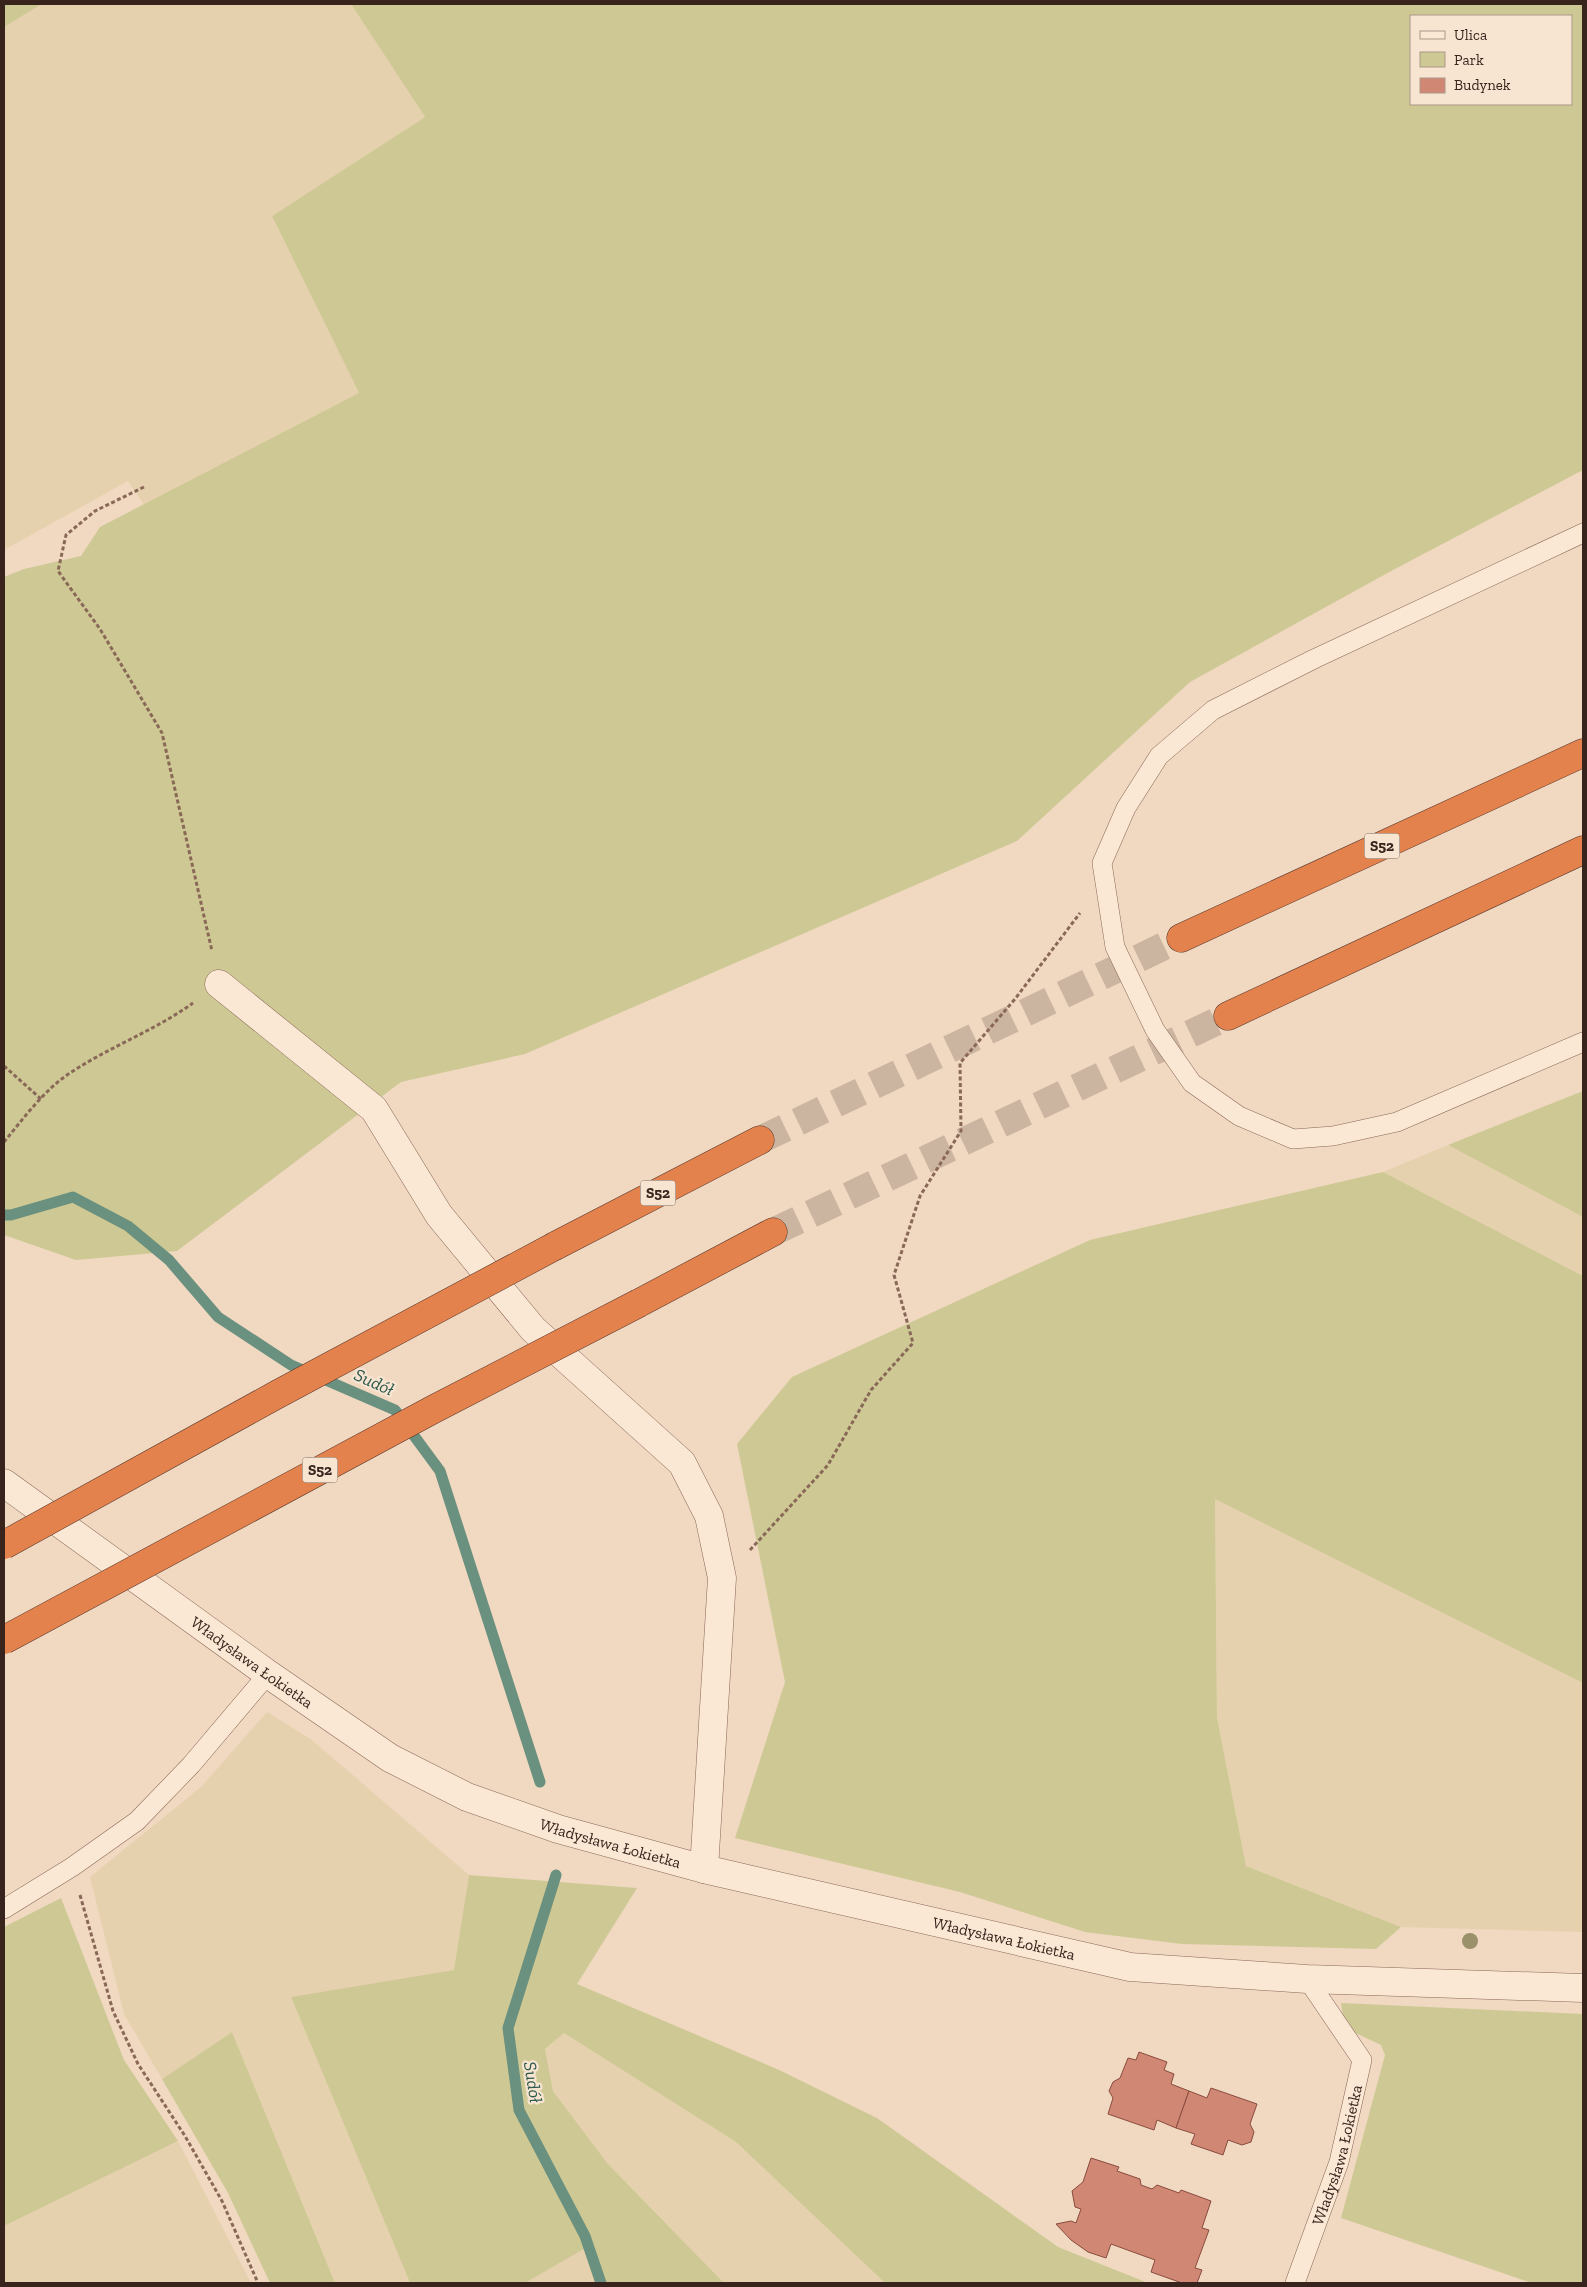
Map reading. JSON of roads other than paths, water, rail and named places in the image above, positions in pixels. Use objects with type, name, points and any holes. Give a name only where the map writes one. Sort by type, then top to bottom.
[{"type":"highway","name":"S52","points":[[1180,938],[1583,753]]},
{"type":"highway","points":[[1228,1016],[1583,850]]},
{"type":"highway","name":"S52","points":[[4,1545],[278,1394],[555,1246],[760,1140]]},
{"type":"highway","name":"S52","points":[[4,1640],[434,1409],[773,1232]]},
{"type":"street","points":[[219,984],[374,1109],[439,1215],[533,1329],[682,1463],[709,1516],[722,1578],[704,1869]]},
{"type":"street","name":"Władysława Łokietka","points":[[4,1483],[268,1674],[390,1758],[467,1797],[558,1829],[704,1869],[1130,1967],[1307,1979],[1583,1988]]},
{"type":"lane","points":[[1583,534],[1314,658],[1213,710],[1159,756],[1126,808],[1102,863],[1115,947],[1155,1030],[1192,1083],[1239,1116],[1293,1139],[1333,1136],[1397,1122],[1583,1042]]},
{"type":"lane","points":[[4,1909],[72,1868],[137,1821],[192,1765],[268,1674]]},
{"type":"lane","name":"Władysława Łokietka","points":[[1295,2283],[1339,2162],[1362,2060],[1307,1979]]},
{"type":"waterway","name":"Sudół","points":[[4,1215],[11,1215],[73,1197],[128,1226],[169,1260],[218,1317],[291,1365],[395,1410],[440,1471],[540,1782]]},
{"type":"waterway","name":"Sudół","points":[[556,1875],[508,2028],[519,2110],[585,2236],[601,2283]]},
{"type":"tunnel","points":[[760,1140],[1181,938]]},
{"type":"tunnel","points":[[773,1232],[1228,1016]]}]
